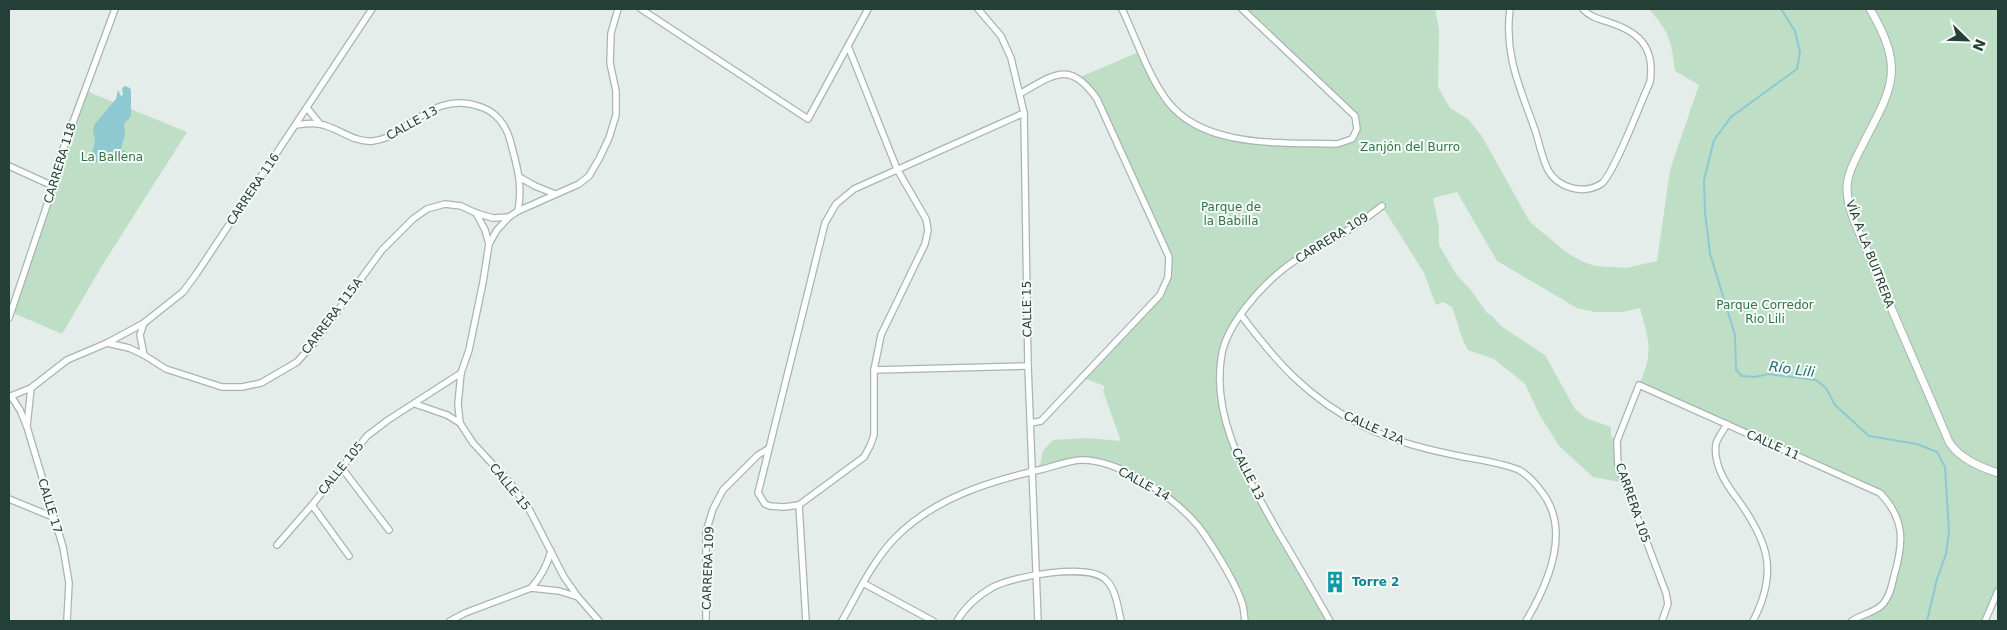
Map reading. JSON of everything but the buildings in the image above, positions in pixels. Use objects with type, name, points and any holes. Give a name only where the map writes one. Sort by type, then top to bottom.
[{"type":"street","name":"CARRERA 118","points":[[9,318],[53,186],[62,152],[115,9]]},
{"type":"street","name":"CARRERA 116","points":[[10,396],[31,388],[67,360],[107,344],[144,323],[183,292],[308,108],[372,9]]},
{"type":"street","points":[[489,244],[497,230],[509,217],[518,211],[579,184],[588,176],[599,159],[609,138],[616,115],[616,91],[610,63],[610,33],[618,9]]},
{"type":"street","points":[[641,9],[808,119],[868,9]]},
{"type":"street","name":"CALLE 15","points":[[978,9],[1001,36],[1011,58],[1021,93],[1024,113],[1028,366],[1038,621]]},
{"type":"street","points":[[1122,9],[1168,102],[1182,116],[1197,125],[1234,139],[1337,144],[1352,139],[1358,129],[1356,116],[1242,9]]},
{"type":"street","points":[[1510,9],[1509,46],[1513,72],[1548,170],[1563,184],[1574,190],[1595,187],[1603,183],[1615,164],[1650,82],[1652,71],[1649,54],[1643,41],[1624,28],[1589,15],[1583,9]]},
{"type":"street","name":"VÍA A LA BUITRERA","points":[[1870,9],[1891,51],[1892,72],[1884,104],[1859,152],[1848,179],[1848,198],[1853,215],[1894,316],[1949,442],[1957,452],[1968,460],[1980,467],[1998,473]]},
{"type":"street","points":[[848,46],[898,170],[926,219],[928,230],[924,244],[881,335],[874,370],[874,435],[870,446],[864,456],[799,505],[770,506],[760,499],[758,493],[825,223],[836,204],[854,189],[898,170],[1024,113]]},
{"type":"street","points":[[1021,93],[1052,75],[1063,73],[1078,78],[1089,88],[1097,99],[1168,257],[1168,277],[1160,295],[1041,421],[1031,423]]},
{"type":"street","name":"CALLE 13","points":[[296,125],[320,124],[360,140],[374,141],[389,138],[428,111],[453,102],[468,102],[486,108],[499,117],[508,132],[520,178],[521,195],[518,211]]},
{"type":"street","points":[[308,108],[320,124]]},
{"type":"street","points":[[9,166],[53,186]]},
{"type":"street","points":[[520,178],[555,194]]},
{"type":"street","name":"CARRERA 115A","points":[[144,355],[166,369],[222,387],[242,387],[261,383],[297,362],[315,342],[382,250],[413,219],[427,208],[445,204],[461,206],[476,214],[493,218],[509,217]]},
{"type":"street","name":"CARRERA 109","points":[[1241,314],[1251,300],[1280,272],[1309,250],[1345,232],[1382,206]]},
{"type":"street","points":[[476,214],[485,230],[489,244]]},
{"type":"street","name":"CALLE 15","points":[[489,244],[484,282],[461,373],[458,404],[460,424],[472,443],[511,484],[528,507],[564,577],[599,621]]},
{"type":"street","name":"CALLE 13","points":[[1241,314],[1222,353],[1220,387],[1224,413],[1234,450],[1251,484],[1330,621]]},
{"type":"street","name":"CALLE 12A","points":[[1241,314],[1284,369],[1302,386],[1341,415],[1390,438],[1419,447],[1491,462],[1520,471],[1534,481],[1554,513],[1557,529],[1555,549],[1539,596],[1526,621]]},
{"type":"street","points":[[144,323],[140,335],[144,355]]},
{"type":"street","points":[[107,344],[129,348],[144,355]]},
{"type":"street","points":[[874,370],[1028,366]]},
{"type":"street","name":"CALLE 105","points":[[277,545],[312,505],[367,436],[388,420],[461,373]]},
{"type":"street","name":"CALLE 11","points":[[1639,385],[1880,493],[1892,505],[1901,530],[1901,544],[1899,560],[1889,594],[1883,604],[1875,610],[1852,621]]},
{"type":"street","name":"CARRERA 105","points":[[1639,385],[1617,442],[1618,466],[1666,593],[1668,604],[1662,621]]},
{"type":"street","points":[[27,427],[31,388]]},
{"type":"street","name":"CALLE 17","points":[[10,396],[20,410],[27,427],[63,547],[69,583],[67,621]]},
{"type":"street","points":[[415,404],[447,415],[460,424]]},
{"type":"street","points":[[1728,424],[1716,443],[1718,466],[1725,482],[1759,531],[1767,560],[1766,593],[1753,621]]},
{"type":"street","name":"CARRERA 109","points":[[706,621],[706,532],[713,509],[722,490],[768,449]]},
{"type":"street","name":"CALLE 14","points":[[1033,470],[1080,460],[1092,462],[1131,475],[1153,486],[1173,500],[1205,535],[1243,604],[1244,621]]},
{"type":"street","points":[[341,467],[389,530]]},
{"type":"street","points":[[842,621],[863,583],[895,537],[947,500],[979,485],[1033,470]]},
{"type":"street","points":[[9,499],[53,517]]},
{"type":"street","points":[[312,505],[349,556]]},
{"type":"street","points":[[799,505],[806,621]]},
{"type":"street","points":[[531,588],[543,572],[551,551]]},
{"type":"street","points":[[957,621],[978,596],[994,586],[1036,574],[1087,571],[1099,574],[1107,580],[1112,588],[1121,621]]},
{"type":"street","points":[[863,583],[933,621]]},
{"type":"street","points":[[450,621],[465,613],[531,588],[560,591],[578,597]]},
{"type":"street","points":[[1984,621],[1998,591]]},
{"type":"green space","points":[[1242,9],[1435,9],[1439,29],[1438,87],[1450,108],[1468,119],[1481,135],[1530,222],[1566,252],[1581,261],[1595,266],[1626,268],[1657,261],[1670,170],[1699,85],[1675,71],[1671,44],[1661,24],[1649,9],[1998,9],[1998,591],[1985,621],[1852,621],[1883,604],[1899,560],[1897,516],[1880,493],[1639,385],[1647,364],[1649,347],[1640,308],[1623,312],[1595,312],[1577,308],[1497,261],[1457,192],[1433,198],[1439,227],[1439,245],[1456,274],[1470,289],[1487,313],[1501,326],[1545,355],[1575,409],[1586,418],[1611,427],[1611,436],[1617,441],[1624,483],[1593,477],[1559,446],[1539,414],[1525,384],[1494,359],[1468,350],[1452,307],[1443,302],[1436,305],[1424,273],[1382,206],[1280,272],[1241,315],[1222,353],[1220,387],[1234,450],[1330,621],[1245,621],[1243,604],[1205,535],[1173,500],[1112,467],[1080,460],[1039,469],[1043,451],[1053,440],[1087,438],[1121,441],[1103,391],[1105,386],[1083,378],[1159,295],[1168,277],[1169,257],[1097,99],[1078,78],[1141,51],[1156,83],[1182,116],[1234,139],[1337,144],[1352,139],[1357,129],[1355,116]]},
{"type":"green space","name":"La Ballena","points":[[84,90],[187,132],[103,264],[62,334],[11,312]]},
{"type":"water","points":[[125,86],[130,88],[131,91],[131,116],[124,124],[125,134],[121,149],[128,153],[128,155],[119,163],[95,162],[91,157],[95,141],[93,130],[95,124],[116,99],[118,90],[121,96],[123,95],[122,88]]},
{"type":"waterway","name":"Río Lili","points":[[1781,9],[1795,31],[1800,52],[1797,69],[1731,117],[1714,140],[1704,180],[1705,212],[1710,254],[1735,335],[1736,370],[1742,376],[1755,377],[1768,374],[1816,380],[1826,388],[1835,405],[1869,436],[1917,444],[1937,452],[1945,467],[1949,531],[1946,554],[1937,579],[1927,621]]},
{"type":"place","name":"Torre 2","points":[[1335,582]]},
{"type":"park label","name":"Zanjón del Burro","points":[[1410,147]]},
{"type":"park label","name":"Parque de la Babilla","points":[[1231,214]]},
{"type":"park label","name":"Parque Corredor Rio Lili","points":[[1765,312]]}]
